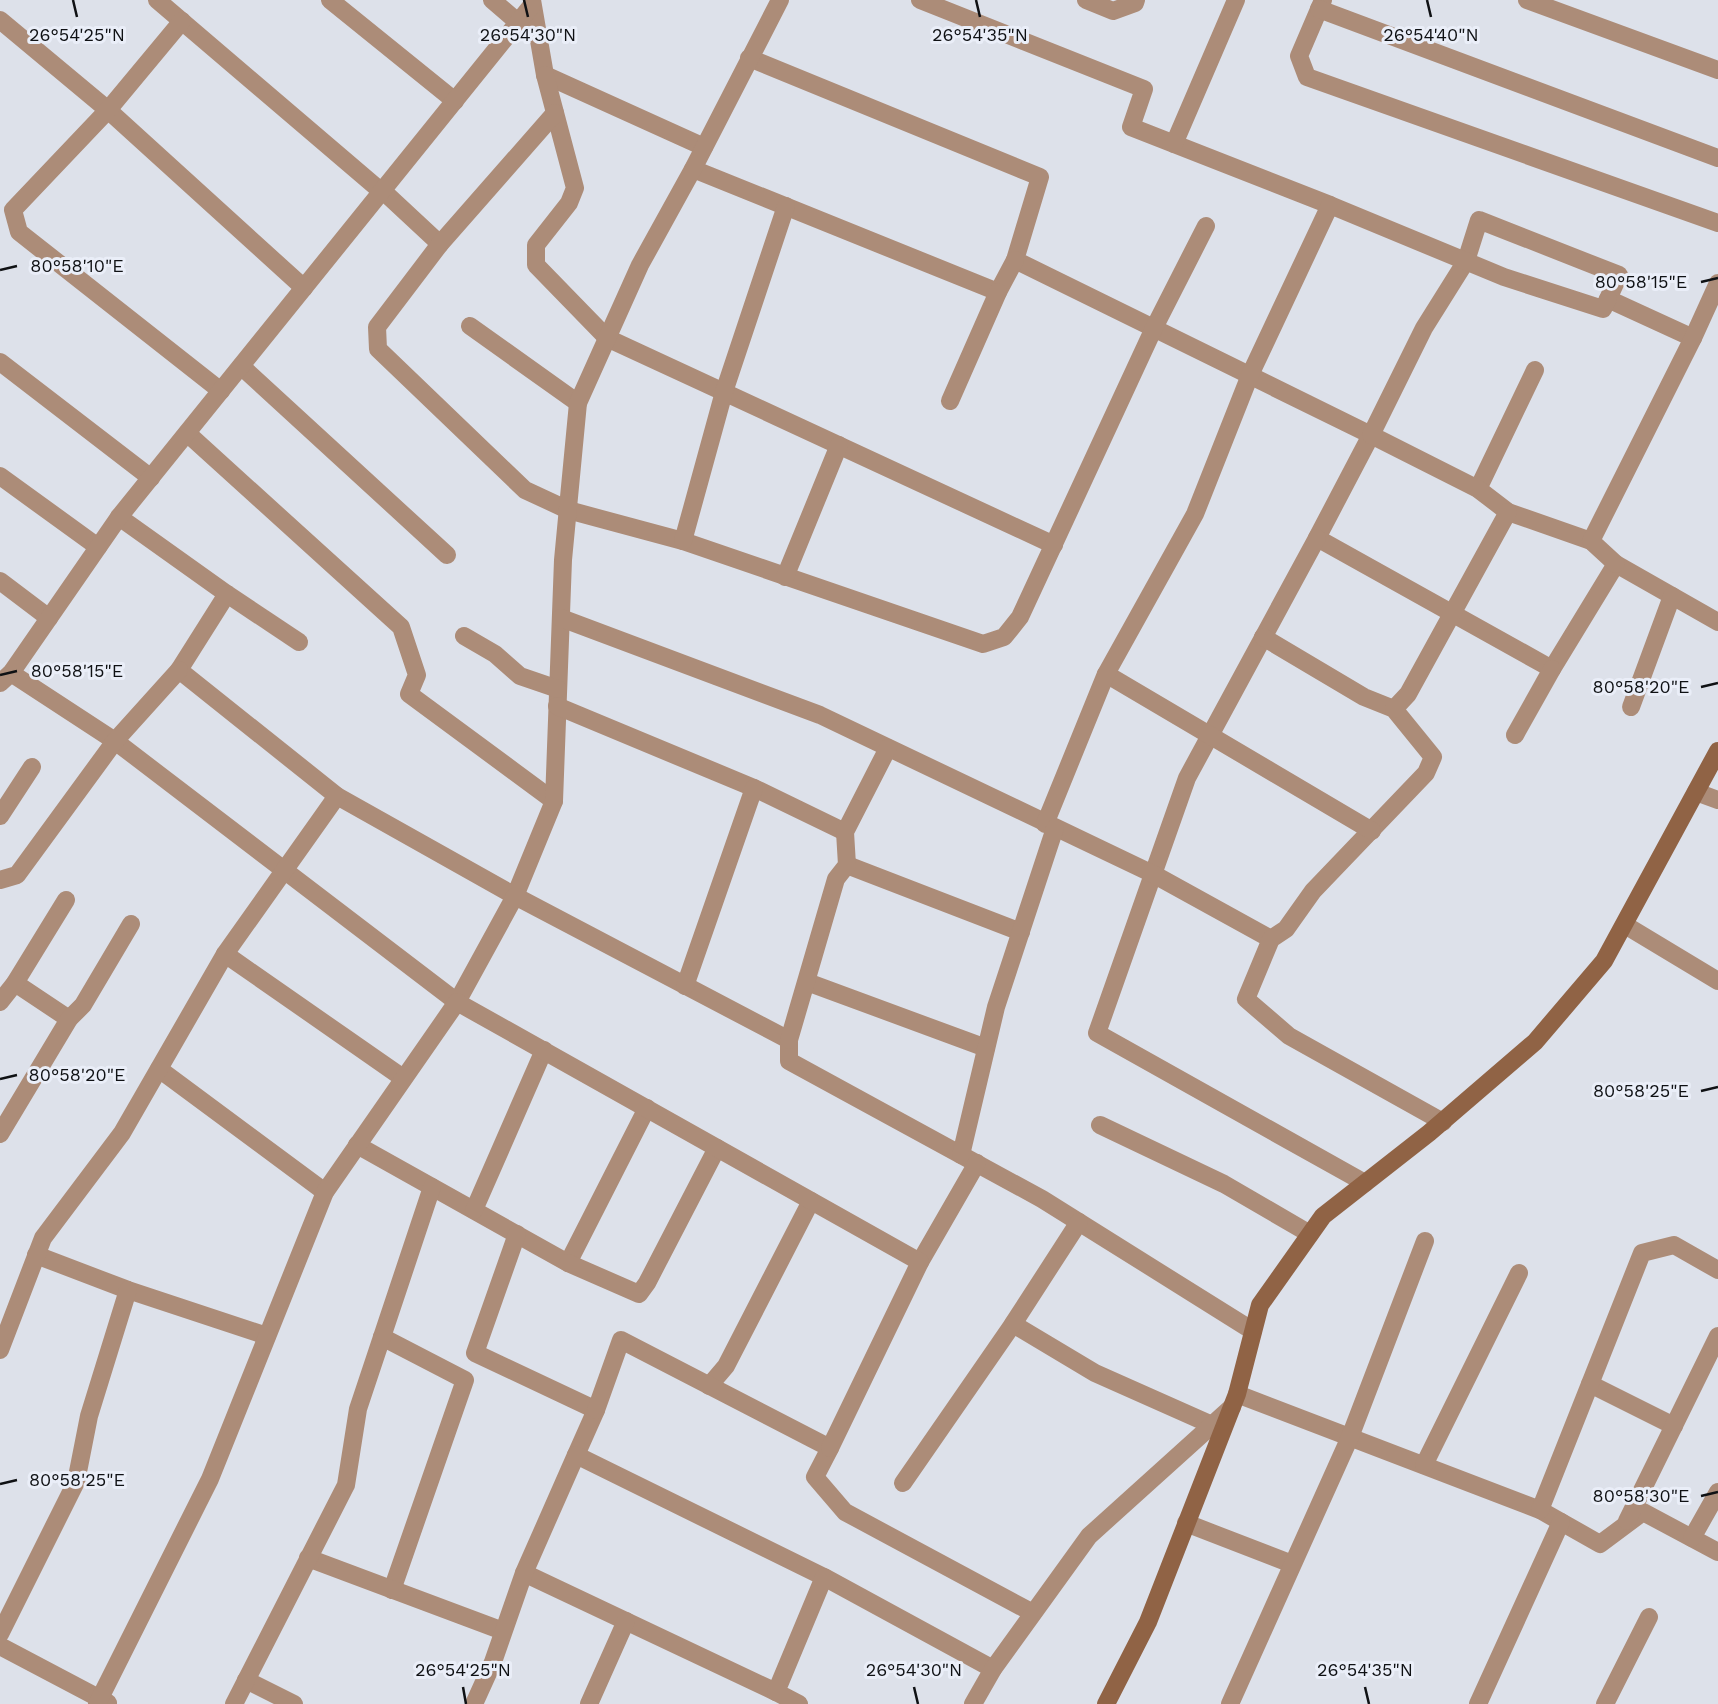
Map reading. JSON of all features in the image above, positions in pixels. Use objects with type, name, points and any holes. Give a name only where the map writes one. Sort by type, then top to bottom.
[{"type":"street","points":[[157,0],[383,191],[440,244]]},
{"type":"street","points":[[330,0],[455,101]]},
{"type":"street","points":[[492,0],[519,23]]},
{"type":"street","points":[[0,1646],[102,1702],[210,1479],[325,1192],[457,1002],[515,896],[554,801],[561,618],[578,403],[640,265],[693,169],[779,0]]},
{"type":"street","points":[[920,0],[1144,89],[1131,127],[1330,205],[1466,261],[1504,277],[1603,309],[1619,275],[1479,220],[1466,261],[1424,328],[1317,538],[1187,778],[1097,1033],[1365,1183]]},
{"type":"street","points":[[1086,0],[1113,11],[1135,3],[1136,0]]},
{"type":"street","points":[[1174,144],[1236,0]]},
{"type":"street","points":[[1527,0],[1718,70]]},
{"type":"street","points":[[532,3],[519,23],[119,517],[5,678],[115,741],[457,1002],[920,1262]]},
{"type":"street","points":[[532,3],[545,75],[575,188],[569,203],[536,245],[536,265],[607,338],[1054,545]]},
{"type":"street","points":[[1718,158],[1321,5],[1299,56],[1307,77],[1718,223]]},
{"type":"street","points":[[519,23],[522,19],[537,33]]},
{"type":"street","points":[[0,20],[108,110],[304,288]]},
{"type":"street","points":[[182,21],[108,110],[13,210],[19,232],[221,391]]},
{"type":"street","points":[[749,58],[1040,177],[1015,260],[950,401]]},
{"type":"street","points":[[545,75],[704,148]]},
{"type":"street","points":[[555,113],[440,244],[377,327],[378,349],[525,490],[568,510],[683,541],[984,644],[1004,637],[1020,617],[1154,328],[1206,226]]},
{"type":"street","points":[[693,169],[998,292]]},
{"type":"street","points":[[1034,1611],[845,1512],[815,1477],[969,1159],[986,1048],[996,1007],[1021,932],[1050,826],[1107,674],[1195,514],[1250,375],[1330,205]]},
{"type":"street","points":[[683,541],[724,392],[786,206]]},
{"type":"street","points":[[1015,260],[1478,489],[1508,512],[1591,541],[1616,564],[1718,622]]},
{"type":"street","points":[[1591,541],[1718,283]]},
{"type":"street","points":[[1608,299],[1693,338]]},
{"type":"street","points":[[470,326],[578,403]]},
{"type":"street","points":[[0,362],[151,478]]},
{"type":"street","points":[[241,366],[447,555]]},
{"type":"street","points":[[1478,489],[1535,370]]},
{"type":"street","points":[[187,433],[401,627],[417,675],[409,694],[554,801]]},
{"type":"street","points":[[785,577],[839,445]]},
{"type":"street","points":[[0,476],[98,547]]},
{"type":"street","points":[[1394,709],[1408,694],[1508,512]]},
{"type":"street","points":[[119,517],[299,642]]},
{"type":"street","points":[[1317,538],[1552,669]]},
{"type":"street","points":[[1515,735],[1616,564]]},
{"type":"street","points":[[0,581],[49,618]]},
{"type":"street","points":[[0,880],[17,875],[115,741],[179,670],[227,594]]},
{"type":"street","points":[[1632,707],[1672,596]]},
{"type":"street","points":[[561,618],[821,715],[1153,874],[1271,939]]},
{"type":"street","points":[[464,636],[495,653],[520,676],[558,698],[845,832]]},
{"type":"street","points":[[1263,637],[1364,696],[1394,709],[1433,757],[1426,773],[1313,891],[1286,929],[1271,939],[1246,999],[1289,1036],[1443,1122]]},
{"type":"street","points":[[179,670],[337,796],[515,896],[789,1040]]},
{"type":"street","points":[[1107,674],[1372,831]]},
{"type":"street","points":[[888,748],[845,832],[846,864],[836,880],[789,1040],[789,1061],[1079,1222],[1253,1331]]},
{"type":"street","points":[[1106,1704],[1147,1622],[1234,1400],[1260,1305],[1323,1216],[1443,1122],[1535,1042],[1604,961],[1718,751]]},
{"type":"street","points":[[0,816],[32,767]]},
{"type":"street","points":[[685,985],[754,788]]},
{"type":"street","points":[[1696,792],[1718,800]]},
{"type":"street","points":[[0,1350],[43,1238],[122,1133],[225,954],[337,796]]},
{"type":"street","points":[[846,864],[1021,932]]},
{"type":"street","points":[[0,1002],[15,983],[66,900]]},
{"type":"street","points":[[0,1134],[69,1019],[83,1005],[131,924]]},
{"type":"street","points":[[1625,925],[1718,981]]},
{"type":"street","points":[[225,954],[403,1078]]},
{"type":"street","points":[[807,982],[986,1048]]},
{"type":"street","points":[[15,983],[69,1019]]},
{"type":"street","points":[[474,1210],[544,1050]]},
{"type":"street","points":[[159,1069],[325,1192]]},
{"type":"street","points":[[568,1263],[647,1108]]},
{"type":"street","points":[[1100,1125],[1223,1184],[1310,1234]]},
{"type":"street","points":[[357,1145],[568,1263],[639,1294],[648,1283],[717,1148]]},
{"type":"street","points":[[234,1704],[346,1485],[358,1409],[432,1187]]},
{"type":"street","points":[[709,1386],[726,1366],[811,1201]]},
{"type":"street","points":[[903,1483],[1013,1324],[1079,1222]]},
{"type":"street","points":[[393,1590],[517,1234]]},
{"type":"street","points":[[1230,1704],[1350,1437],[1425,1241]]},
{"type":"street","points":[[1539,1510],[1642,1253],[1674,1245],[1718,1270]]},
{"type":"street","points":[[36,1255],[128,1290],[267,1336]]},
{"type":"street","points":[[1424,1465],[1519,1273]]},
{"type":"street","points":[[0,1634],[76,1482],[89,1416],[128,1290]]},
{"type":"street","points":[[1013,1324],[1095,1373],[1212,1424]]},
{"type":"street","points":[[1625,1526],[1718,1336]]},
{"type":"street","points":[[382,1337],[465,1380]]},
{"type":"street","points":[[474,1704],[524,1573],[596,1410],[621,1340],[831,1448]]},
{"type":"street","points":[[475,1353],[596,1410]]},
{"type":"street","points":[[1590,1384],[1674,1426]]},
{"type":"street","points":[[1234,1400],[1350,1437],[1539,1510],[1601,1544],[1643,1512],[1718,1552]]},
{"type":"street","points":[[973,1704],[993,1669],[1088,1536],[1212,1424],[1234,1400]]},
{"type":"street","points":[[576,1455],[824,1577],[993,1669]]},
{"type":"street","points":[[1692,1538],[1718,1492]]},
{"type":"street","points":[[1478,1704],[1561,1522]]},
{"type":"street","points":[[1186,1523],[1293,1564]]},
{"type":"street","points":[[309,1558],[503,1631]]},
{"type":"street","points":[[524,1573],[799,1704]]},
{"type":"street","points":[[776,1692],[824,1577]]},
{"type":"street","points":[[1605,1704],[1648,1617]]},
{"type":"street","points":[[589,1704],[626,1621]]},
{"type":"street","points":[[246,1680],[294,1704]]}]
